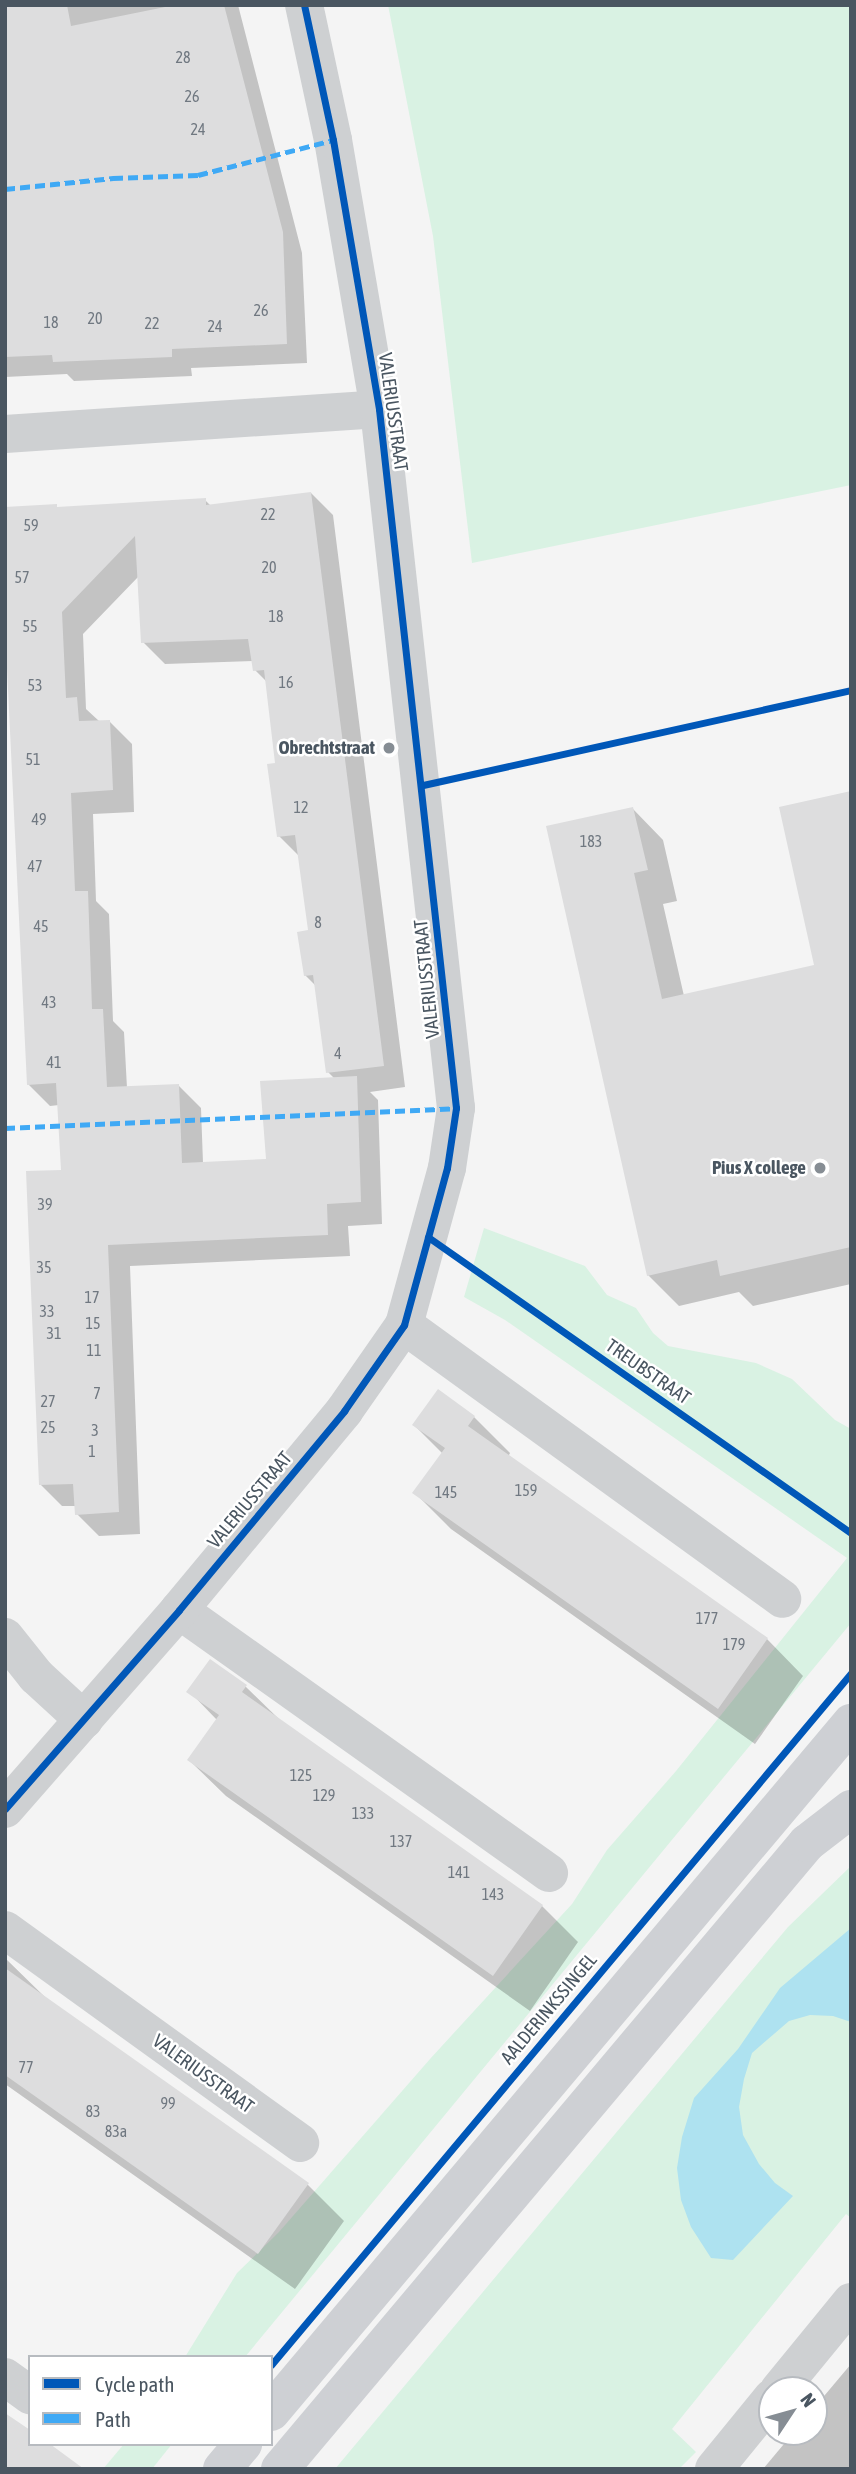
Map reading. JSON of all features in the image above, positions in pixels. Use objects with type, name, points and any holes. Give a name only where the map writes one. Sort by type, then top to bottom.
[{"type":"main road","points":[[273,2410],[851,1723]]},
{"type":"main road","points":[[280,2469],[807,1843],[851,1809]]},
{"type":"main road","points":[[222,2469],[241,2446]]},
{"type":"street","name":"VALERIUSSTRAAT","points":[[5,1809],[179,1610],[344,1411],[404,1325],[447,1168],[457,1108],[379,409],[333,140],[304,5]]},
{"type":"street","points":[[5,434],[379,409]]},
{"type":"street","points":[[404,1325],[782,1599]]},
{"type":"street","points":[[179,1610],[550,1873]]},
{"type":"street","points":[[5,1637],[36,1676],[84,1720]]},
{"type":"street","name":"VALERIUSSTRAAT","points":[[5,1930],[300,2144]]},
{"type":"street","points":[[790,2376],[851,2302]]},
{"type":"street","points":[[5,2377],[28,2394]]},
{"type":"street","points":[[713,2469],[758,2415]]},
{"type":"green space","points":[[388,5],[851,5],[851,485],[472,563],[433,236]]},
{"type":"green space","points":[[484,1228],[585,1266],[607,1295],[636,1308],[653,1333],[668,1346],[756,1363],[792,1379],[835,1420],[851,1429],[851,1623],[247,2355],[186,2355],[237,2273],[279,2232],[430,2059],[572,1904],[607,1850],[676,1771],[847,1558],[505,1320],[464,1297]]},
{"type":"green space","points":[[851,1866],[851,2218],[846,2214],[672,2429],[696,2452],[679,2469],[335,2469],[788,1927]]},
{"type":"green space","points":[[122,2446],[170,2446],[152,2469],[103,2469]]},
{"type":"water","points":[[851,1928],[851,2022],[833,2016],[810,2015],[789,2021],[752,2053],[744,2079],[739,2107],[743,2135],[759,2164],[775,2183],[793,2196],[733,2260],[711,2258],[691,2227],[681,2200],[677,2168],[682,2137],[694,2098],[738,2049],[780,1988]]},
{"type":"building","points":[[5,5],[67,5],[71,26],[175,5],[224,5],[283,232],[287,344],[172,349],[172,357],[53,362],[52,355],[5,357]]},
{"type":"building","points":[[311,492],[384,1066],[326,1073],[313,975],[304,976],[297,932],[308,930],[295,835],[277,837],[267,764],[275,763],[264,670],[253,671],[248,639],[141,643],[135,536],[62,612],[66,698],[77,697],[79,721],[110,720],[113,790],[71,793],[75,891],[88,891],[92,1009],[103,1009],[107,1087],[179,1084],[182,1163],[266,1159],[260,1081],[357,1076],[361,1202],[327,1204],[328,1235],[108,1245],[119,1512],[75,1515],[73,1484],[39,1485],[26,1171],[61,1170],[56,1083],[27,1085],[5,627],[5,507],[57,504],[57,507],[206,498],[206,505]]},
{"type":"building","points":[[851,791],[851,1247],[720,1276],[717,1260],[647,1276],[546,826],[633,807],[648,870],[634,873],[662,999],[814,965],[779,807]]},
{"type":"building","points":[[438,1389],[475,1416],[468,1426],[768,1638],[718,1709],[412,1493],[445,1448],[412,1425]]},
{"type":"building","points":[[210,1659],[247,1685],[242,1692],[543,1905],[493,1976],[187,1760],[219,1715],[186,1692]]},
{"type":"building","points":[[5,1968],[309,2183],[258,2254],[5,2075]]},
{"type":"building","points":[[5,2413],[28,2429],[28,2446],[53,2446],[84,2469],[5,2469]]},
{"type":"marked path","points":[[5,189],[113,178],[198,175],[333,140]]},
{"type":"marked path","points":[[5,1128],[456,1108]]},
{"type":"cycle path","points":[[5,1809],[179,1610],[344,1411],[404,1325],[447,1168],[456,1108],[379,409],[333,140],[304,5]]},
{"type":"cycle path","points":[[423,785],[851,690]]},
{"type":"cycle path","name":"TREUBSTRAAT","points":[[428,1237],[851,1533]]},
{"type":"cycle path","name":"AALDERINKSSINGEL","points":[[273,2363],[851,1673]]},
{"type":"place","name":"Obrechtstraat","points":[[389,748]]},
{"type":"place","name":"Pius X college","points":[[820,1168]]}]
